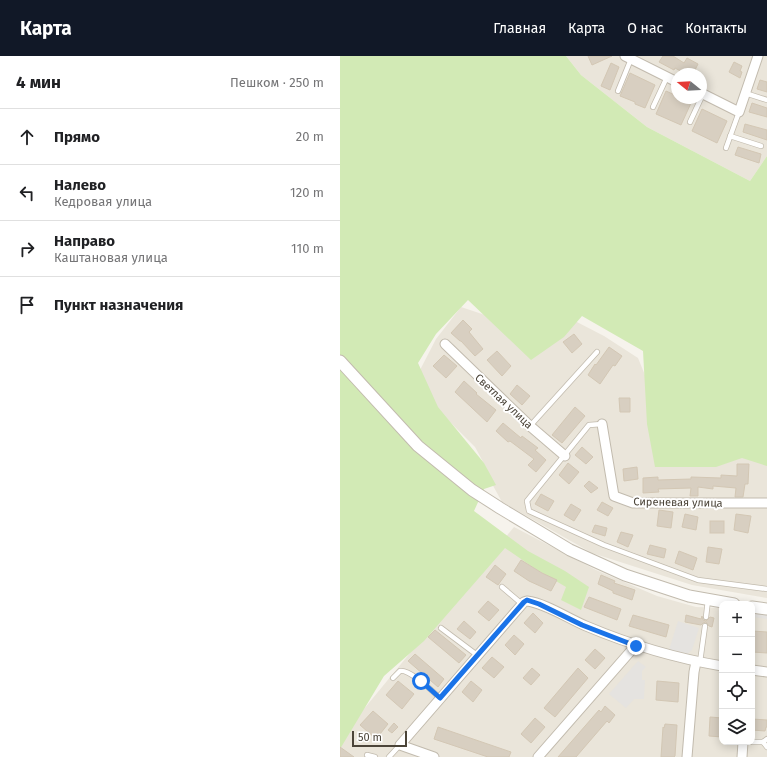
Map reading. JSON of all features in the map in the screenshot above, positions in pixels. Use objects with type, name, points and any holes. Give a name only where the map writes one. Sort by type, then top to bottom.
[{"type":"street","points":[[707,96],[739,112],[758,56]]},
{"type":"street","points":[[628,58],[671,79]]},
{"type":"street","name":"Светлая улица","points":[[445,344],[530,426],[565,456]]},
{"type":"street","points":[[340,361],[418,446],[472,490],[500,508],[570,550],[625,575],[689,596],[719,602]]},
{"type":"street","name":"Сиреневая улица","points":[[602,424],[614,496],[633,503],[767,503]]},
{"type":"street","points":[[434,757],[400,745],[527,600],[582,625],[636,646],[678,658],[719,666]]},
{"type":"street","points":[[755,607],[767,609]]},
{"type":"street","points":[[538,757],[636,646]]},
{"type":"street","points":[[687,757],[693,677],[698,662]]},
{"type":"street","points":[[755,670],[767,672]]},
{"type":"street","points":[[742,757],[744,745]]},
{"type":"lane","points":[[618,90],[628,58]]},
{"type":"lane","points":[[653,107],[667,77]]},
{"type":"lane","points":[[745,93],[767,100]]},
{"type":"lane","points":[[690,122],[698,104]]},
{"type":"lane","points":[[726,148],[739,112]]},
{"type":"lane","points":[[730,136],[762,146]]},
{"type":"lane","points":[[530,426],[597,352]]},
{"type":"lane","points":[[602,424],[589,425],[527,502],[529,511],[604,545],[698,580],[767,589]]},
{"type":"lane","points":[[502,587],[522,604]]},
{"type":"lane","points":[[706,617],[708,600]]},
{"type":"lane","points":[[698,662],[705,626]]},
{"type":"lane","points":[[441,628],[478,656]]},
{"type":"lane","points":[[393,678],[400,671],[404,671],[421,681],[440,698]]},
{"type":"lane","points":[[755,742],[765,741],[767,747]]},
{"type":"lane","points":[[389,757],[400,745]]},
{"type":"lane","points":[[367,756],[375,757]]},
{"type":"shaded area","points":[[566,56],[767,56],[767,156],[750,181],[647,127],[581,75]]},
{"type":"shaded area","points":[[461,307],[494,318],[573,320],[604,336],[638,358],[647,380],[767,457],[767,598],[692,585],[592,553],[502,502],[475,447],[432,404],[420,370],[436,339]]},
{"type":"shaded area","points":[[514,527],[596,570],[657,596],[696,607],[719,608],[719,745],[755,745],[755,611],[767,613],[767,757],[340,757],[340,738]]},
{"type":"shaded area","points":[[755,612],[767,614],[767,619],[755,617]]},
{"type":"shaded area","points":[[678,621],[699,628],[692,650],[686,655],[669,650]]},
{"type":"shaded area","points":[[638,661],[646,667],[642,671],[642,680],[645,680],[644,699],[634,699],[626,708],[609,694]]},
{"type":"green space","points":[[340,56],[566,56],[581,75],[647,127],[750,181],[767,156],[767,466],[742,458],[716,467],[655,467],[647,424],[643,351],[582,316],[564,337],[531,360],[468,300],[436,334],[418,363],[438,407],[484,463],[496,485],[484,489],[474,511],[528,551],[565,571],[589,587],[581,610],[561,600],[566,587],[534,568],[505,548],[424,641],[384,676],[340,749]]},
{"type":"building","points":[[588,56],[612,56],[592,65]]},
{"type":"building","points":[[663,56],[673,56],[684,63],[687,58],[698,64],[696,68],[671,68],[659,62]]},
{"type":"building","points":[[734,62],[742,66],[740,78],[729,72]]},
{"type":"building","points":[[611,63],[619,67],[610,90],[601,86]]},
{"type":"building","points":[[630,73],[655,85],[645,108],[620,96]]},
{"type":"building","points":[[760,80],[767,82],[767,92],[757,89]]},
{"type":"building","points":[[666,91],[671,93],[671,104],[691,104],[681,125],[656,114]]},
{"type":"building","points":[[752,103],[767,108],[767,117],[749,112]]},
{"type":"building","points":[[702,109],[727,121],[717,143],[692,131]]},
{"type":"building","points":[[745,124],[767,130],[767,140],[743,132]]},
{"type":"building","points":[[738,147],[761,154],[759,163],[735,155]]},
{"type":"building","points":[[463,320],[472,329],[469,332],[483,349],[475,356],[451,333]]},
{"type":"building","points":[[574,334],[582,344],[572,353],[563,342]]},
{"type":"building","points":[[609,347],[622,356],[615,366],[613,365],[600,384],[588,375]]},
{"type":"building","points":[[497,351],[511,366],[502,376],[487,360]]},
{"type":"building","points":[[444,355],[457,366],[446,378],[433,366]]},
{"type":"building","points":[[464,381],[477,393],[476,394],[496,410],[487,422],[455,392]]},
{"type":"building","points":[[517,385],[530,396],[522,405],[510,394]]},
{"type":"building","points":[[619,398],[630,398],[630,412],[620,412]]},
{"type":"building","points":[[575,407],[585,416],[562,443],[552,435]]},
{"type":"building","points":[[503,423],[521,438],[522,436],[538,448],[535,450],[546,460],[536,472],[528,465],[534,459],[510,441],[508,442],[496,431]]},
{"type":"building","points":[[582,447],[593,457],[586,464],[575,455]]},
{"type":"building","points":[[568,463],[579,472],[569,484],[559,475]]},
{"type":"building","points":[[737,464],[749,464],[748,484],[745,484],[743,497],[735,497],[736,488],[713,486],[713,489],[698,487],[698,496],[690,496],[691,488],[658,489],[659,492],[643,493],[643,478],[658,477],[658,480],[691,479],[691,477],[721,478],[721,475],[737,476]]},
{"type":"building","points":[[637,467],[638,479],[624,481],[623,469]]},
{"type":"building","points":[[589,481],[598,488],[591,493],[584,486]]},
{"type":"building","points":[[541,494],[554,501],[548,511],[535,504]]},
{"type":"building","points":[[602,502],[613,508],[608,516],[597,510]]},
{"type":"building","points":[[571,504],[581,510],[574,521],[564,515]]},
{"type":"building","points":[[659,510],[673,512],[671,528],[657,526]]},
{"type":"building","points":[[685,514],[698,517],[696,530],[682,527]]},
{"type":"building","points":[[736,514],[751,516],[748,533],[734,530]]},
{"type":"building","points":[[710,521],[724,521],[724,533],[710,533]]},
{"type":"building","points":[[595,525],[607,528],[605,536],[592,532]]},
{"type":"building","points":[[621,532],[633,535],[628,547],[617,542]]},
{"type":"building","points":[[650,545],[666,549],[664,558],[647,554]]},
{"type":"building","points":[[708,547],[722,549],[719,564],[706,562]]},
{"type":"building","points":[[679,551],[697,558],[693,570],[675,563]]},
{"type":"building","points":[[521,560],[557,580],[551,591],[529,581],[514,571]]},
{"type":"building","points":[[495,565],[506,574],[498,585],[486,577]]},
{"type":"building","points":[[601,575],[615,581],[614,583],[635,590],[632,600],[613,593],[613,591],[598,584]]},
{"type":"building","points":[[589,597],[621,609],[617,620],[584,607]]},
{"type":"building","points":[[488,601],[499,610],[489,621],[478,612]]},
{"type":"building","points":[[533,613],[543,623],[535,633],[524,623]]},
{"type":"building","points":[[633,615],[669,625],[666,637],[629,626]]},
{"type":"building","points":[[686,615],[701,619],[702,616],[703,620],[706,621],[710,617],[714,618],[712,627],[706,622],[701,625],[685,622]]},
{"type":"building","points":[[464,621],[476,632],[470,639],[457,629]]},
{"type":"building","points":[[435,630],[466,655],[459,663],[428,637]]},
{"type":"building","points":[[755,631],[767,632],[767,653],[755,652]]},
{"type":"building","points":[[514,635],[524,644],[515,655],[505,645]]},
{"type":"building","points":[[595,649],[605,658],[595,669],[585,660]]},
{"type":"building","points":[[415,654],[444,679],[438,687],[408,661]]},
{"type":"building","points":[[492,657],[504,667],[494,678],[482,668]]},
{"type":"building","points":[[532,668],[540,675],[531,685],[523,678]]},
{"type":"building","points":[[578,668],[588,678],[555,717],[544,708]]},
{"type":"building","points":[[398,681],[414,694],[402,709],[386,695]]},
{"type":"building","points":[[471,681],[482,690],[473,702],[462,692]]},
{"type":"building","points":[[657,681],[679,683],[678,702],[656,700]]},
{"type":"building","points":[[605,706],[615,715],[609,723],[607,721],[576,757],[558,757],[599,710],[601,712]]},
{"type":"building","points":[[373,711],[388,724],[376,739],[360,725]]},
{"type":"building","points":[[710,717],[719,718],[719,737],[709,736]]},
{"type":"building","points":[[535,718],[545,727],[531,743],[521,734]]},
{"type":"building","points":[[755,719],[767,720],[767,727],[765,731],[755,730]]},
{"type":"building","points":[[394,723],[398,727],[392,733],[388,730]]},
{"type":"building","points":[[665,724],[677,725],[674,757],[661,757],[663,727],[664,728]]},
{"type":"building","points":[[438,727],[511,752],[509,757],[488,757],[434,739]]},
{"type":"building","points":[[340,747],[354,757],[340,757]]},
{"type":"route","points":[[421,681],[440,698],[527,600],[539,604],[582,625],[636,646]]}]
